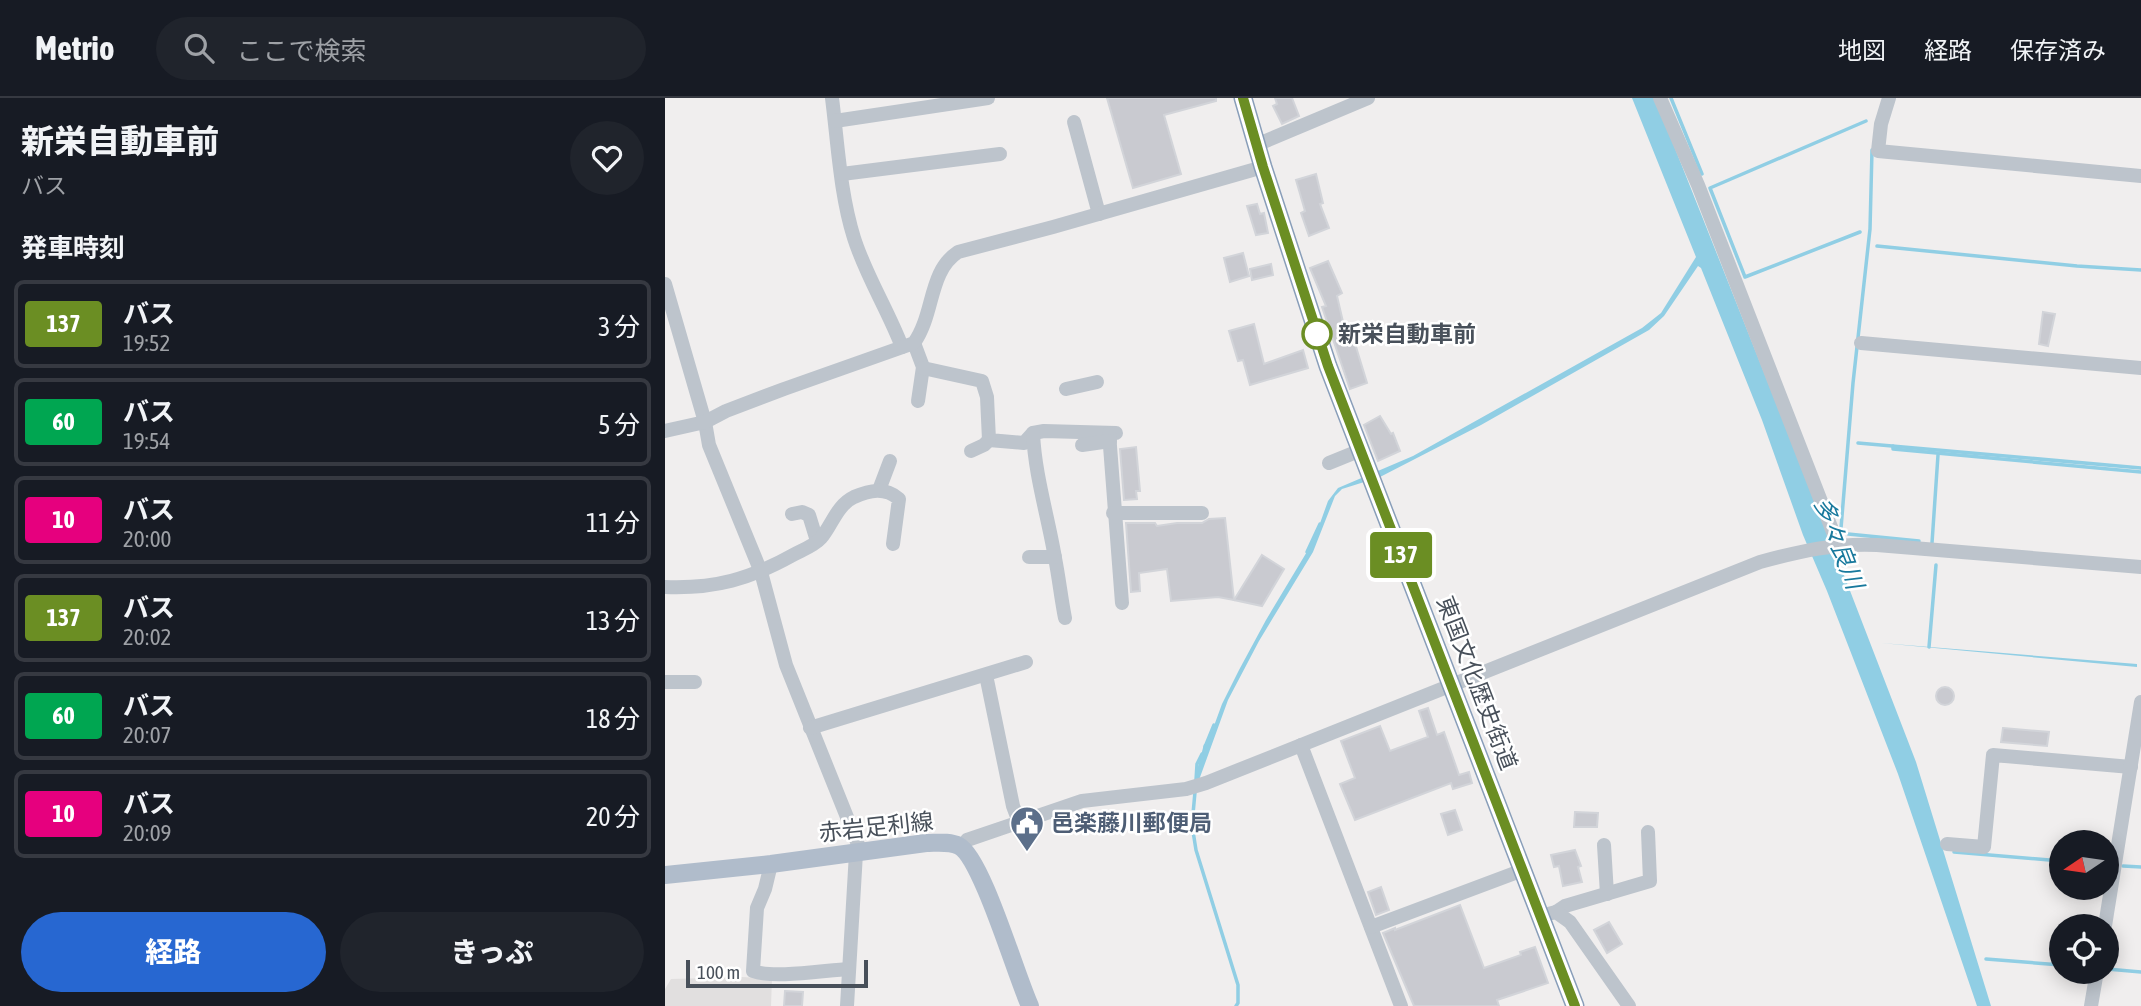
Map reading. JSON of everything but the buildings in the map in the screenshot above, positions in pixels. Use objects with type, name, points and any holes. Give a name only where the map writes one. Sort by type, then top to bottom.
[{"type":"highway","name":"東国文化歴史街道","points":[[1243,98],[1320,341],[1523,870],[1548,914],[1575,1006]]},
{"type":"main road","name":"赤岩足利線","points":[[665,875],[926,843],[944,842],[961,847],[978,872],[1030,1006]]},
{"type":"street","points":[[832,98],[842,193],[854,240],[878,296],[923,368],[918,401]]},
{"type":"street","points":[[835,121],[988,98]]},
{"type":"street","points":[[1256,145],[1368,98]]},
{"type":"street","points":[[1660,98],[1698,185],[1836,545]]},
{"type":"street","points":[[1889,98],[1881,124],[1878,151],[2141,176]]},
{"type":"street","points":[[1074,122],[1099,214]]},
{"type":"street","points":[[842,174],[1000,153]]},
{"type":"street","points":[[665,432],[705,422],[784,389],[908,345],[923,331],[938,272],[948,259],[958,252],[1263,167]]},
{"type":"street","points":[[665,284],[705,422],[709,446],[761,572],[786,665],[846,810],[859,853],[846,1006]]},
{"type":"street","points":[[1861,344],[2141,368]]},
{"type":"street","points":[[923,368],[982,382],[987,397],[989,440],[971,451]]},
{"type":"street","points":[[1066,389],[1097,382]]},
{"type":"street","points":[[989,440],[1024,443],[1033,433],[1044,430],[1112,436]]},
{"type":"street","points":[[1033,433],[1039,488],[1055,556],[1065,618]]},
{"type":"street","points":[[1082,445],[1112,436]]},
{"type":"street","points":[[1112,436],[1113,513],[1122,603]]},
{"type":"street","points":[[1329,463],[1361,450]]},
{"type":"street","points":[[879,490],[890,461]]},
{"type":"street","points":[[665,587],[693,588],[737,581],[761,572],[817,541],[837,512],[851,498],[879,490],[899,499],[893,544]]},
{"type":"street","points":[[792,514],[802,512],[809,515],[817,541]]},
{"type":"street","points":[[1113,513],[1202,513]]},
{"type":"street","points":[[961,847],[967,840],[1082,801],[1186,789],[1301,746],[1760,562],[1798,551],[1836,545],[1877,545],[2141,567]]},
{"type":"street","points":[[1029,557],[1055,556]]},
{"type":"street","points":[[810,728],[1026,662]]},
{"type":"street","points":[[986,675],[1013,806],[1020,822]]},
{"type":"street","points":[[665,682],[695,682]]},
{"type":"street","points":[[2107,914],[2141,702]]},
{"type":"street","points":[[1301,746],[1401,1006]]},
{"type":"street","points":[[1947,844],[1984,847],[1993,755],[2130,767]]},
{"type":"street","points":[[1548,914],[1565,906],[1650,881],[1648,832]]},
{"type":"street","points":[[1604,845],[1607,894]]},
{"type":"street","points":[[771,864],[757,908],[753,971],[796,973],[849,969]]},
{"type":"street","points":[[1371,927],[1523,870]]},
{"type":"street","points":[[1548,914],[1570,922],[1629,1006]]},
{"type":"street","points":[[2091,1006],[2095,984]]},
{"type":"shaded area","points":[[671,979],[772,979],[771,1006],[665,1006],[665,989]]},
{"type":"water","points":[[1632,98],[1655,98],[1827,531],[1916,762],[1991,1006],[1977,1006],[1898,774],[1803,535],[1762,420],[1698,266],[1664,316],[1649,330],[1481,425],[1380,477],[1342,489],[1335,496],[1313,552],[1259,641],[1228,700],[1199,780],[1194,782],[1204,744],[1207,745],[1222,704],[1266,620],[1314,540],[1328,501],[1338,488],[1413,456],[1642,328],[1661,313],[1696,257]]},
{"type":"water","points":[[1881,643],[2137,664],[2137,667]]},
{"type":"waterway","points":[[1671,98],[1702,174]]},
{"type":"waterway","points":[[1860,232],[1745,277],[1710,188],[1866,121]]},
{"type":"waterway","name":"多々良川","points":[[1841,528],[1870,229],[1872,150]]},
{"type":"waterway","points":[[1877,246],[2141,270]]},
{"type":"waterway","points":[[1858,443],[2141,468]]},
{"type":"waterway","points":[[1893,446],[1893,449],[2141,472]]},
{"type":"waterway","points":[[1932,543],[1938,455]]},
{"type":"waterway","points":[[1307,552],[1320,524]]},
{"type":"waterway","name":"多々良川","points":[[1848,534],[1919,541]]},
{"type":"waterway","points":[[1929,647],[1936,565]]},
{"type":"waterway","points":[[1205,747],[1214,725]]},
{"type":"waterway","points":[[1196,780],[1197,764],[1202,754]]},
{"type":"waterway","points":[[1195,792],[1192,825],[1196,850],[1238,985],[1236,1006]]},
{"type":"waterway","points":[[1954,852],[2049,860]]},
{"type":"waterway","points":[[2123,866],[2141,867]]},
{"type":"waterway","points":[[1986,959],[2049,964]]},
{"type":"waterway","points":[[2119,970],[2141,972]]},
{"type":"bus line","name":"137","points":[[1243,98],[1328,366],[1575,1006]]},
{"type":"place","name":"新栄自動車前","points":[[1317,334]]},
{"type":"place","name":"邑楽藤川郵便局","points":[[1027,853]]}]
